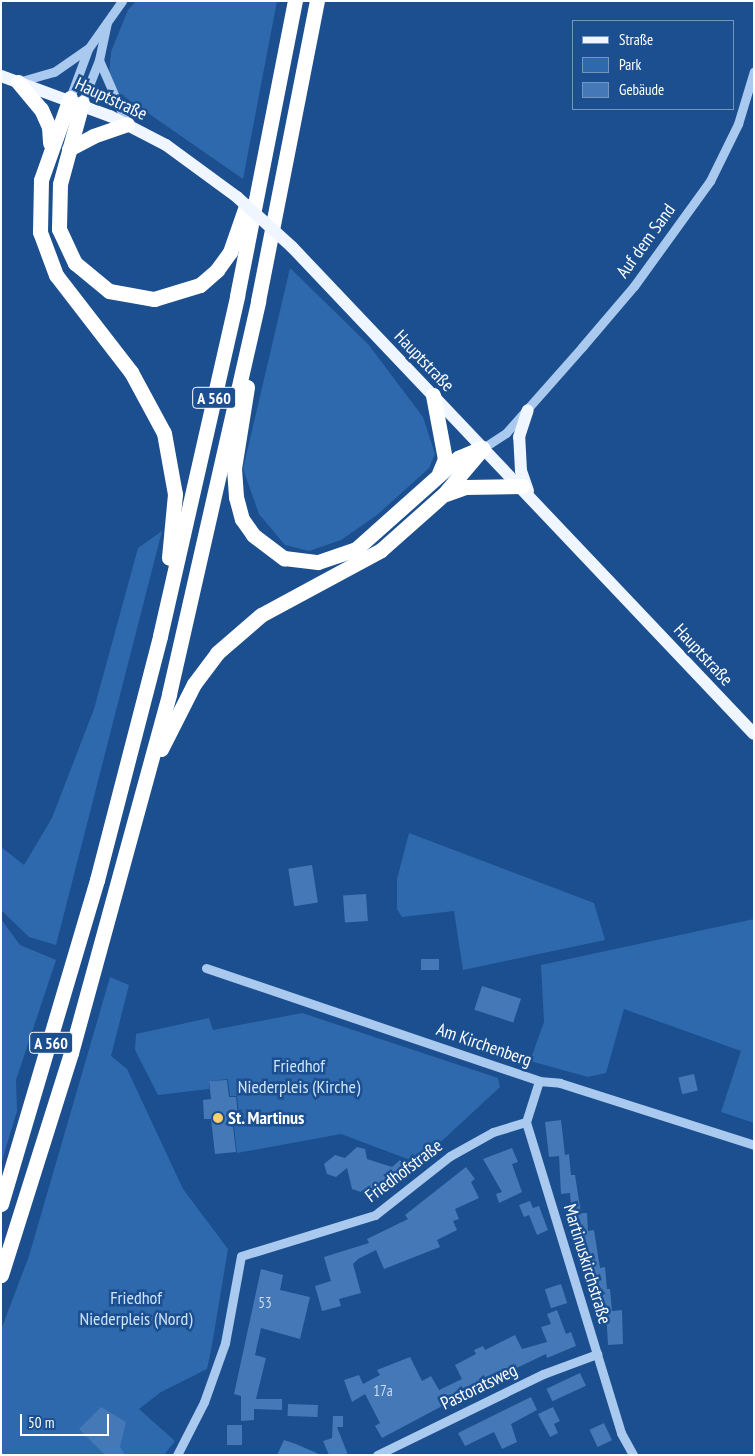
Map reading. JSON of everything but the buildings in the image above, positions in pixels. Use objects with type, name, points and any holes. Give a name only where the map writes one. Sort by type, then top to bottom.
[{"type":"highway","name":"A 560","points":[[1,1204],[97,880],[160,636],[238,296],[295,1]]},
{"type":"highway","name":"A 560","points":[[1,1276],[71,1053],[147,777],[245,363],[317,1]]},
{"type":"highway","points":[[18,82],[41,109],[49,127],[50,146],[38,206],[46,256],[71,297],[131,372],[152,404],[171,465],[175,494],[170,551],[156,616],[160,636]]},
{"type":"highway","points":[[76,101],[69,150],[57,207],[66,250],[90,279],[109,291],[131,298],[154,300],[200,285],[217,270],[239,232],[253,176],[264,159]]},
{"type":"highway","points":[[50,146],[76,101]]},
{"type":"highway","points":[[69,150],[93,136],[127,124]]},
{"type":"highway","points":[[245,363],[248,396],[234,468],[236,497],[242,519],[253,535],[284,558],[318,562],[356,549],[458,458],[483,448]]},
{"type":"highway","points":[[432,395],[445,459],[439,474]]},
{"type":"highway","points":[[147,777],[194,684],[216,653],[284,601],[362,564],[444,494],[483,448]]},
{"type":"highway","points":[[444,494],[465,487],[526,491]]},
{"type":"main road","name":"Hauptstraße","points":[[1,76],[76,101],[127,124],[166,146],[237,196],[292,247],[526,491],[754,734]]},
{"type":"main road","points":[[526,491],[521,471],[519,437],[528,410]]},
{"type":"street","points":[[76,101],[88,49],[122,1]]},
{"type":"street","points":[[76,101],[99,60],[107,23]]},
{"type":"street","name":"Hauptstraße","points":[[18,82],[54,72],[88,49]]},
{"type":"street","points":[[99,60],[127,124]]},
{"type":"street","name":"Auf dem Sand","points":[[483,448],[506,433],[528,410],[634,286],[710,182],[738,124],[754,71]]},
{"type":"street","name":"Am Kirchenberg","points":[[206,968],[539,1081],[560,1083],[754,1145]]},
{"type":"street","points":[[526,1122],[539,1081]]},
{"type":"street","name":"Friedhofstraße","points":[[177,1455],[204,1402],[225,1343],[241,1256],[375,1215],[450,1156],[492,1132],[526,1122]]},
{"type":"street","name":"Martinuskirchstraße","points":[[526,1122],[621,1432],[633,1455]]},
{"type":"street","name":"Pastoratsweg","points":[[377,1455],[543,1374],[597,1354]]},
{"type":"green space","points":[[136,1],[277,1],[243,179],[119,93],[109,74],[111,52],[128,10]]},
{"type":"green space","points":[[290,268],[368,344],[423,417],[435,454],[429,468],[377,515],[341,540],[309,551],[285,545],[259,514],[243,469]]},
{"type":"green space","points":[[162,531],[56,945],[29,937],[1,910],[1,847],[24,865],[52,818],[94,709],[138,548]]},
{"type":"green space","points":[[409,833],[594,903],[605,940],[463,970],[454,911],[402,917],[397,909],[397,879]]},
{"type":"green space","points":[[1,919],[20,945],[56,960],[16,1080],[17,1111],[1,1164]]},
{"type":"green space","points":[[754,919],[754,1123],[721,1112],[741,1051],[624,1009],[606,1073],[588,1077],[530,1061],[544,1022],[541,965]]},
{"type":"green space","name":"Friedhof Niederpleis (Nord)","points":[[110,977],[129,985],[111,1056],[127,1069],[183,1189],[228,1249],[207,1369],[161,1392],[139,1409],[175,1441],[164,1455],[1,1455],[1,1330],[29,1256]]},
{"type":"green space","name":"Friedhof Niederpleis (Kirche)","points":[[302,1013],[498,1078],[500,1087],[418,1163],[341,1134],[237,1153],[233,1117],[239,1117],[237,1096],[230,1096],[228,1079],[209,1081],[209,1089],[158,1095],[135,1050],[136,1034],[209,1018],[213,1030]]},
{"type":"place","name":"St. Martinus","points":[[218,1118]]}]
